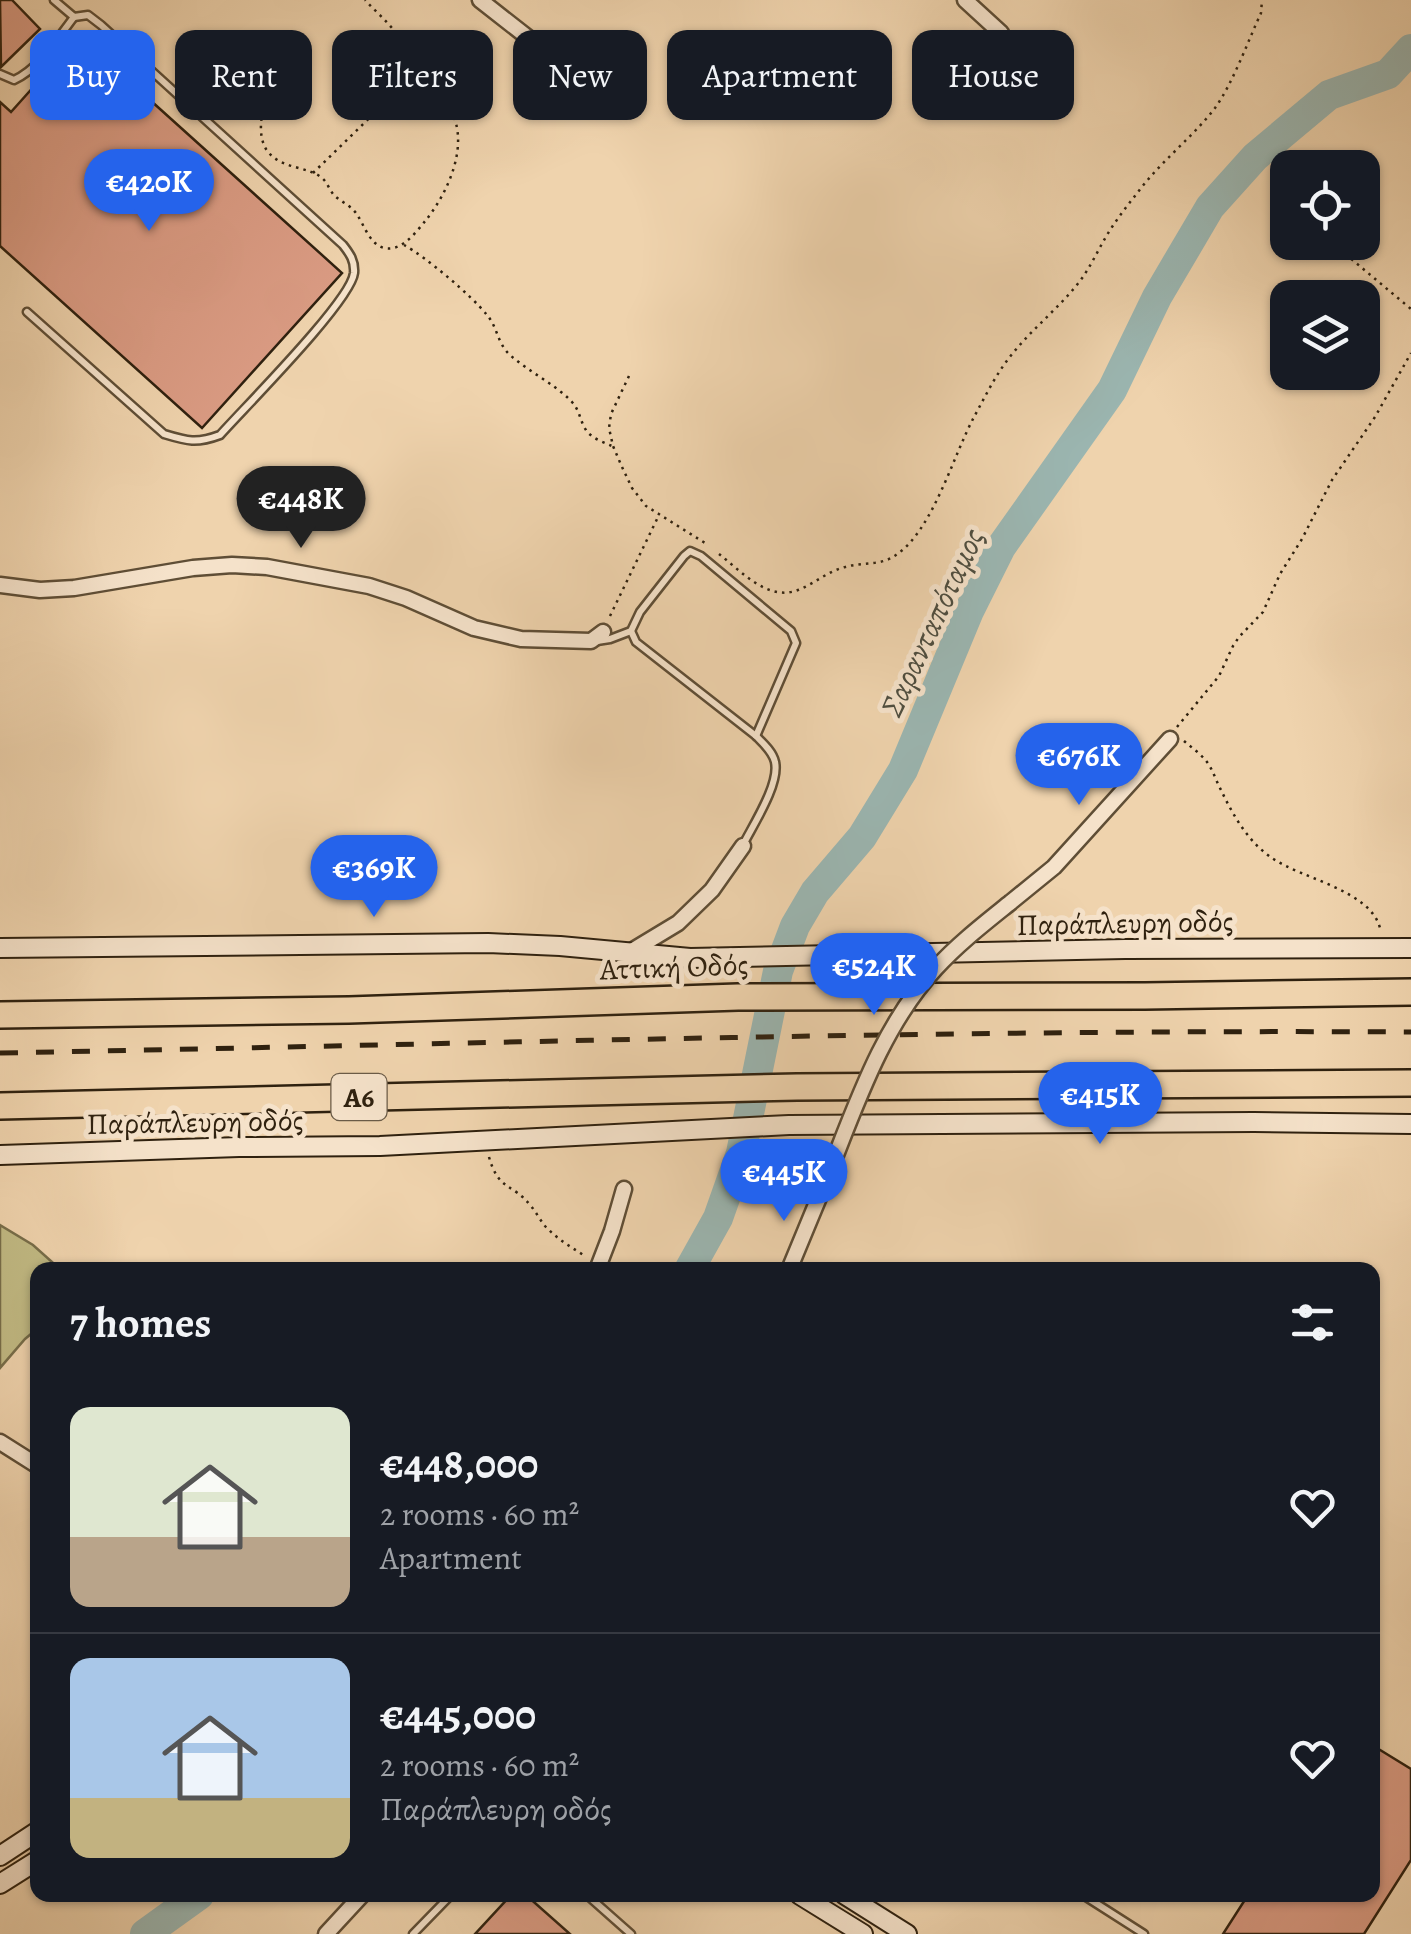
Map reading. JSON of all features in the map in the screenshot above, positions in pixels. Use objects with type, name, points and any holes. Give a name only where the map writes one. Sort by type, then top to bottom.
[{"type":"highway","name":"Αττική Οδός","points":[[0,1016],[816,996],[1411,992]]},
{"type":"highway","name":"Α6","points":[[0,1106],[718,1088],[1411,1083]]},
{"type":"street","points":[[480,0],[518,30]]},
{"type":"street","points":[[965,0],[998,30]]},
{"type":"street","points":[[0,585],[40,590],[74,588],[193,568],[266,567],[370,586],[474,628],[520,639],[597,637]]},
{"type":"street","points":[[791,1262],[870,1073],[907,1005],[966,938],[1054,867],[1170,739]]},
{"type":"street","points":[[630,952],[678,922],[712,890],[743,846]]},
{"type":"street","name":"Παράπλευρη οδός","points":[[0,948],[488,942],[690,958],[747,958],[1125,949],[1411,948]]},
{"type":"street","name":"Παράπλευρη οδός","points":[[0,1155],[484,1141],[789,1125],[1411,1124]]},
{"type":"street","points":[[600,1262],[624,1189]]},
{"type":"street","points":[[0,1442],[30,1461]]},
{"type":"street","points":[[0,1856],[30,1836]]},
{"type":"street","points":[[0,1884],[30,1865]]},
{"type":"street","points":[[326,1934],[356,1902]]},
{"type":"street","points":[[811,1902],[862,1934]]},
{"type":"street","points":[[856,1902],[907,1934]]},
{"type":"lane","points":[[54,0],[74,17]]},
{"type":"lane","points":[[0,74],[14,80],[22,77],[50,50],[74,17],[88,15],[343,245],[352,257],[354,273],[350,286],[328,316],[220,434],[204,441],[164,434],[26,312]]},
{"type":"lane","points":[[597,637],[610,639],[631,631],[640,612],[684,556],[690,551],[701,556],[792,631],[796,643],[756,736]]},
{"type":"lane","points":[[631,631],[636,642],[756,736],[775,761],[775,780],[743,846]]},
{"type":"lane","points":[[413,1934],[444,1902]]},
{"type":"lane","points":[[595,1902],[631,1934]]},
{"type":"lane","points":[[1094,1902],[1144,1934]]},
{"type":"path","points":[[365,0],[393,30]]},
{"type":"path","points":[[718,553],[758,584],[773,592],[786,593],[832,571],[883,562],[910,542],[1005,364],[1081,280],[1115,222],[1154,171],[1215,107],[1261,12],[1262,0]]},
{"type":"path","points":[[263,120],[267,150],[279,161],[322,176],[334,195],[355,212],[376,244],[394,248],[414,234],[444,192],[456,159],[458,138],[453,120]]},
{"type":"path","points":[[312,174],[367,120]]},
{"type":"path","points":[[403,244],[477,304],[490,318],[508,353],[568,398],[593,437],[613,446]]},
{"type":"path","points":[[1353,260],[1411,309]]},
{"type":"path","points":[[1381,948],[1380,925],[1369,908],[1270,857],[1252,841],[1236,818],[1208,764],[1184,741],[1170,739],[1219,676],[1232,646],[1263,612],[1332,480],[1376,416],[1411,353]]},
{"type":"path","points":[[630,376],[611,414],[613,446],[632,488],[646,506],[704,543]]},
{"type":"path","points":[[597,637],[660,514]]},
{"type":"path","points":[[484,1141],[494,1175],[530,1204],[559,1240],[590,1262]]},
{"type":"shaded area","points":[[0,1225],[52,1262],[30,1262],[30,1335],[0,1368]]},
{"type":"building","points":[[0,0],[12,0],[40,29],[30,30],[30,39],[1,67]]},
{"type":"building","points":[[30,91],[30,120],[155,120],[155,104],[342,273],[202,428],[0,246],[0,102],[11,112]]},
{"type":"building","points":[[1380,1750],[1411,1769],[1411,1860],[1364,1934],[1223,1934],[1244,1902],[1380,1902]]},
{"type":"building","points":[[505,1902],[534,1902],[570,1934],[475,1934]]},
{"type":"waterway","name":"Σαρανταπόταμος","points":[[693,1262],[718,1218],[741,1153],[778,971],[795,926],[815,892],[862,837],[903,770],[969,611],[1001,547],[1112,390],[1157,297],[1210,207],[1255,157],[1329,95],[1388,74],[1411,49]]},
{"type":"waterway","name":"Σαρανταπόταμος","points":[[145,1934],[189,1902]]},
{"type":"railway","points":[[0,1053],[882,1035],[1411,1032]]}]
